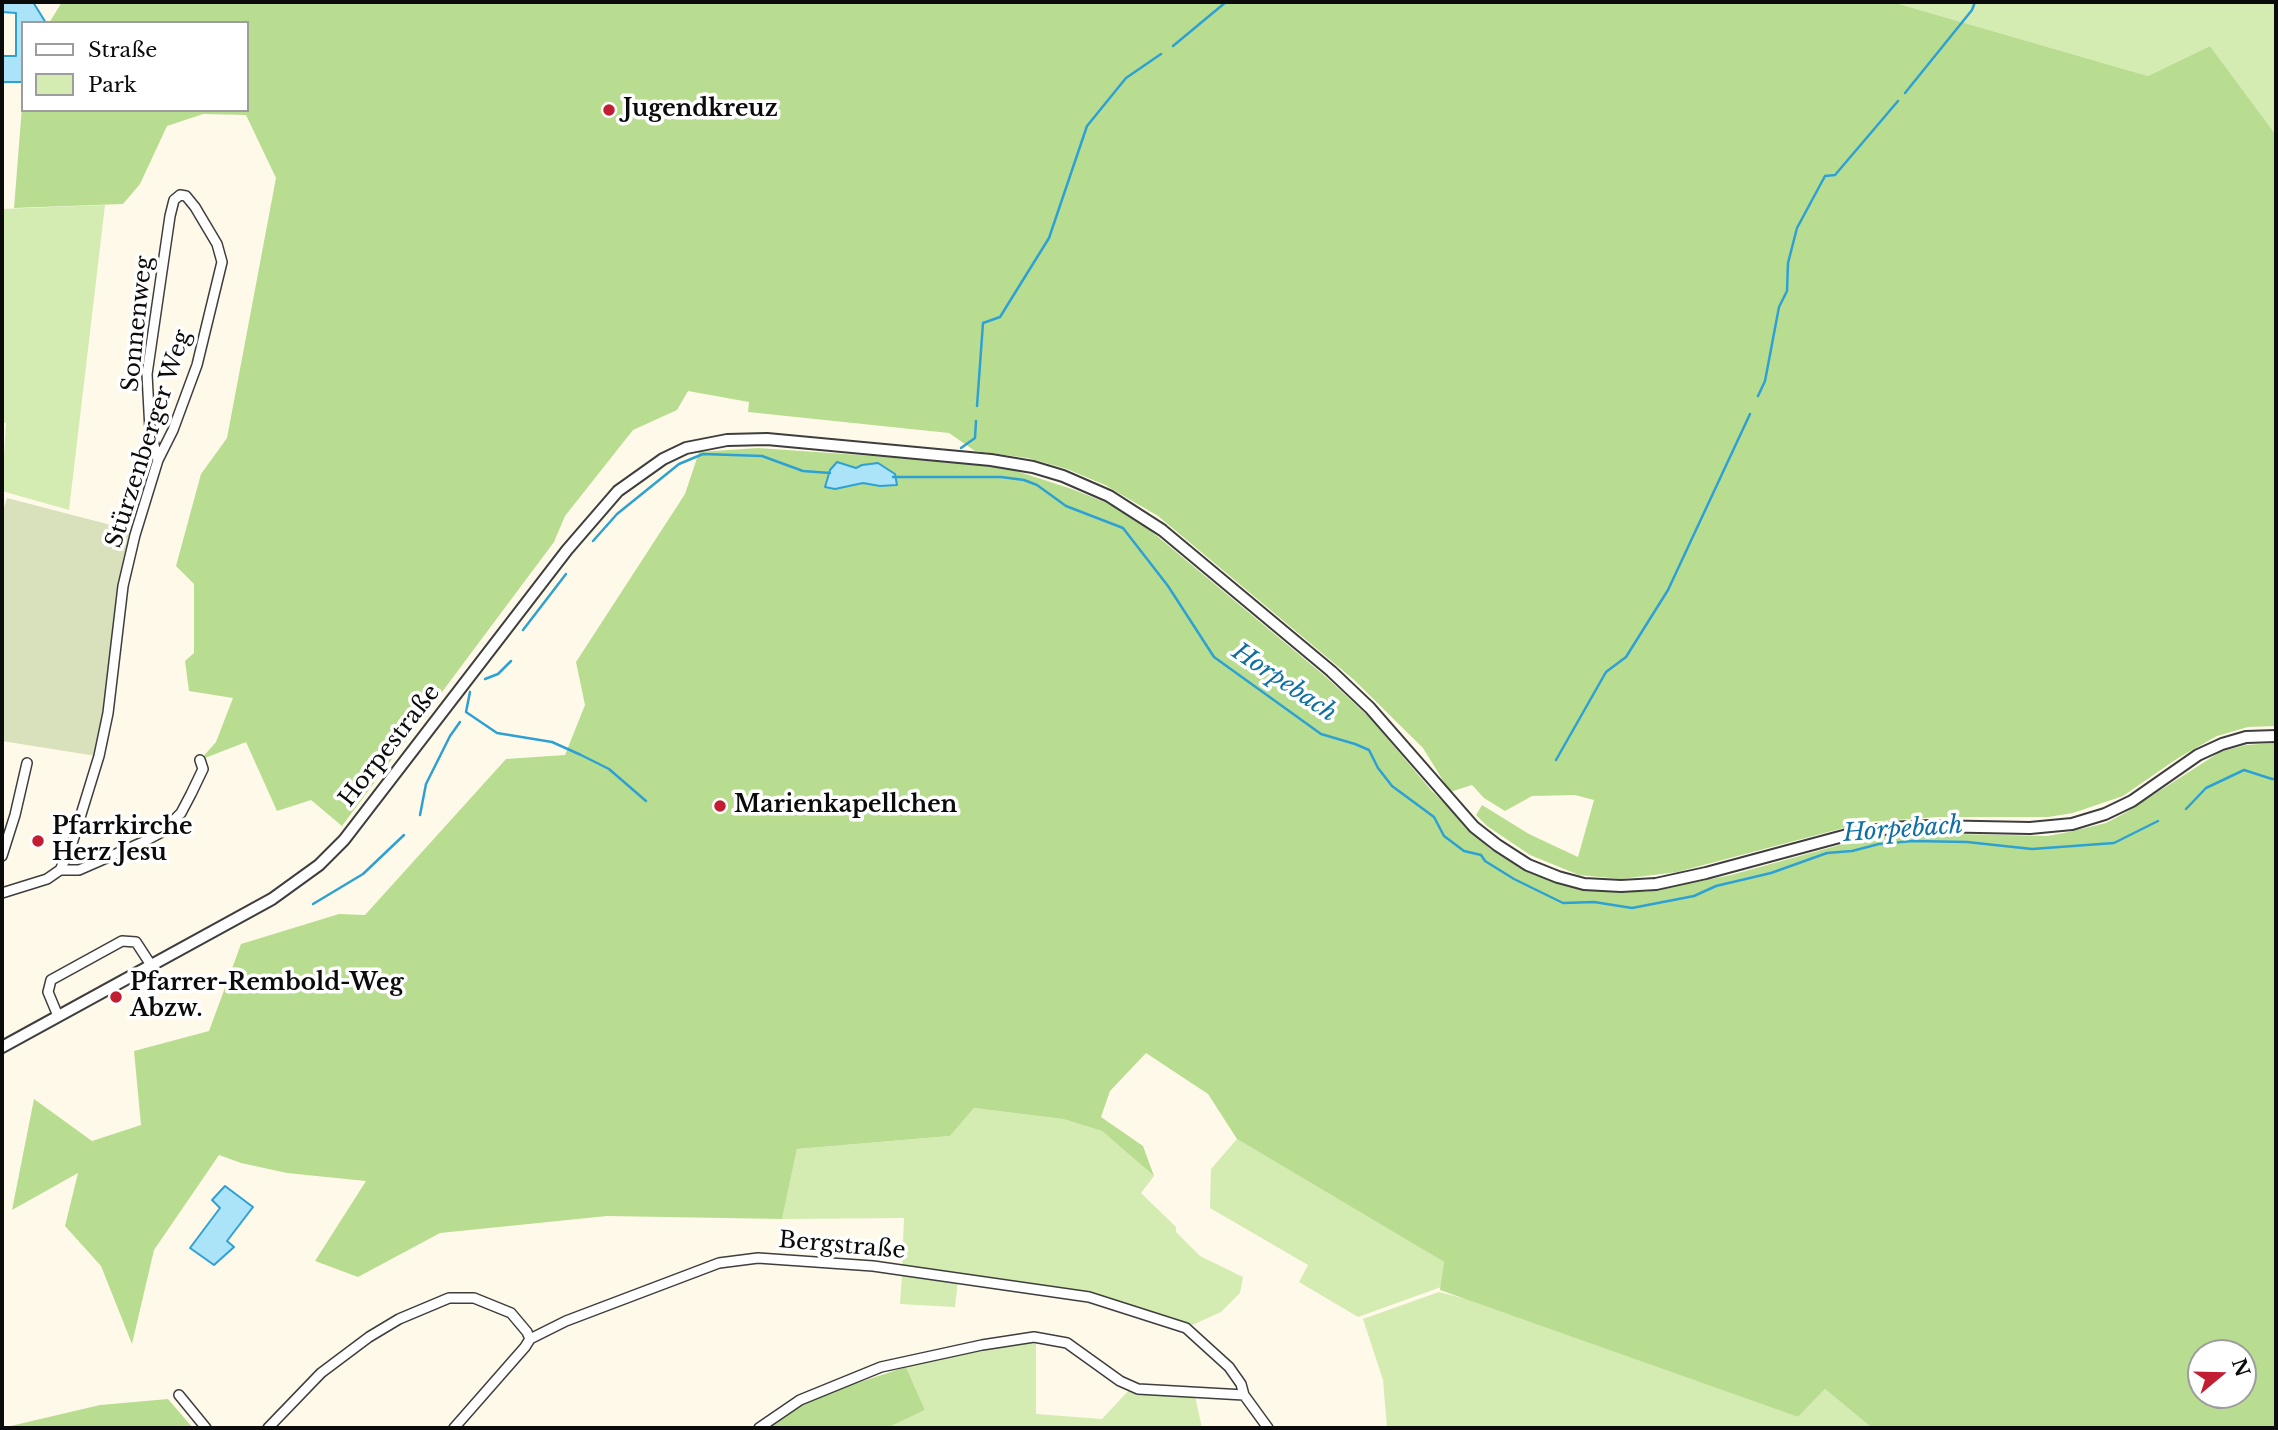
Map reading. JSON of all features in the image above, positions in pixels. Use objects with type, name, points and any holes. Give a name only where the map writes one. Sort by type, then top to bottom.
[{"type":"street","name":"Sonnenweg","points":[[158,460],[150,430],[147,374],[170,216],[174,200],[180,195]]},
{"type":"street","name":"Stürzenberger Weg","points":[[60,870],[71,847],[99,756],[108,713],[123,586],[158,460],[173,430],[197,365],[222,262],[217,244],[195,207],[186,196],[180,195]]},
{"type":"street","name":"Horpestraße","points":[[2,1047],[295,884],[344,840],[567,550],[618,491],[663,459],[686,448],[727,440],[767,439],[1002,461],[1063,476],[1109,496],[1162,530],[1331,671],[1370,708],[1436,786],[1482,833],[1512,856],[1528,864],[1558,877],[1584,884],[1621,886],[1668,881],[1847,835],[1889,828],[1929,825],[2023,828],[2072,824],[2105,814],[2132,801],[2188,762],[2222,744],[2246,737],[2276,736]]},
{"type":"street","points":[[2,893],[47,879],[60,870],[79,870],[162,832],[181,813],[203,769],[200,760]]},
{"type":"street","points":[[2,856],[27,763]]},
{"type":"street","points":[[58,1016],[48,992],[51,980],[122,941],[136,942],[151,965]]},
{"type":"street","name":"Bergstraße","points":[[454,1428],[530,1339],[579,1316],[719,1263],[758,1258],[873,1266],[1089,1297],[1186,1328],[1229,1367],[1241,1384],[1244,1395],[1268,1428]]},
{"type":"street","points":[[268,1428],[321,1373],[369,1337],[399,1319],[449,1298],[474,1298],[511,1313],[530,1339]]},
{"type":"street","points":[[760,1428],[800,1400],[881,1367],[982,1345],[1034,1337],[1067,1343],[1120,1381],[1138,1389],[1244,1395]]},
{"type":"street","points":[[179,1395],[206,1428]]},
{"type":"green space","points":[[62,2],[1892,2],[2148,76],[2210,46],[2276,135],[2276,726],[2248,727],[2217,736],[2178,758],[2123,796],[2073,813],[2048,817],[1939,817],[1866,822],[1677,872],[1621,879],[1579,875],[1530,855],[1487,826],[1476,815],[1482,805],[1529,834],[1578,857],[1594,800],[1575,795],[1532,796],[1505,811],[1484,798],[1472,785],[1450,792],[1423,748],[1353,679],[1158,516],[1105,485],[1067,469],[1028,458],[975,451],[949,433],[748,412],[749,402],[688,391],[677,410],[633,430],[565,516],[554,542],[342,826],[311,800],[277,811],[246,742],[200,760],[216,742],[233,698],[189,691],[185,661],[194,653],[194,584],[176,566],[201,474],[227,438],[276,178],[246,115],[203,114],[167,126],[140,184],[123,204],[14,208],[22,112],[248,112],[248,21],[50,21]]},
{"type":"green space","points":[[1892,2],[2276,2],[2276,135],[2210,46],[2148,76]]},
{"type":"green space","points":[[105,205],[69,510],[2,491],[6,423],[2,422],[2,209]]},
{"type":"green space","points":[[758,448],[1004,467],[1107,503],[1134,518],[1157,536],[1326,677],[1370,718],[1431,790],[1490,849],[1530,873],[1562,885],[1586,890],[1646,892],[1731,875],[1843,844],[1887,836],[1914,833],[2047,836],[2069,832],[2106,823],[2125,813],[2220,752],[2246,745],[2276,743],[2276,1428],[1872,1428],[1825,1389],[1798,1417],[1440,1290],[1444,1262],[1237,1139],[1208,1094],[1146,1053],[1110,1091],[1101,1117],[1143,1146],[1154,1176],[1102,1131],[1063,1119],[974,1108],[950,1136],[797,1149],[782,1219],[607,1216],[440,1233],[358,1277],[315,1261],[366,1181],[287,1173],[241,1163],[219,1155],[154,1250],[132,1344],[101,1266],[65,1226],[78,1173],[12,1210],[34,1099],[92,1141],[141,1125],[134,1051],[209,1031],[241,944],[339,914],[365,915],[506,759],[565,755],[585,705],[576,662],[685,494],[699,452]]},
{"type":"green space","points":[[7,498],[134,531],[121,582],[96,756],[2,741],[2,514]]},
{"type":"green space","points":[[974,1108],[1063,1119],[1102,1131],[1154,1176],[1141,1193],[1176,1227],[1176,1232],[1200,1256],[1243,1277],[1240,1293],[1221,1312],[1190,1326],[1091,1295],[902,1269],[904,1218],[782,1219],[797,1149],[950,1136]]},
{"type":"green space","points":[[1237,1139],[1444,1262],[1441,1287],[1358,1317],[1299,1282],[1308,1265],[1210,1208],[1211,1169]]},
{"type":"green space","points":[[902,1274],[958,1280],[955,1307],[900,1304]]},
{"type":"green space","points":[[1439,1292],[1466,1299],[1798,1417],[1825,1389],[1872,1428],[1387,1428],[1383,1380],[1363,1319]]},
{"type":"green space","points":[[1036,1340],[1036,1414],[1102,1419],[1130,1389],[1195,1396],[1202,1428],[887,1428],[925,1410],[906,1367],[983,1348]]},
{"type":"green space","points":[[906,1367],[925,1410],[887,1428],[764,1428],[802,1401]]},
{"type":"green space","points":[[168,1399],[193,1428],[2,1428],[100,1405]]},
{"type":"water","points":[[2,2],[33,2],[45,21],[21,21],[21,82],[2,82],[2,56],[16,56],[16,13],[2,12]]},
{"type":"water","points":[[837,462],[856,468],[878,463],[895,474],[897,485],[863,483],[835,489],[825,487],[830,470]]},
{"type":"water","points":[[225,1186],[253,1207],[227,1241],[234,1247],[214,1265],[190,1248],[220,1208],[212,1200]]},
{"type":"waterway","points":[[1173,46],[1226,2]]},
{"type":"waterway","points":[[1905,93],[1972,10],[1975,2]]},
{"type":"waterway","points":[[977,406],[983,323],[1000,317],[1049,238],[1087,126],[1126,78],[1161,54]]},
{"type":"waterway","points":[[1758,396],[1765,381],[1779,307],[1787,291],[1788,263],[1797,228],[1825,176],[1835,175],[1898,101]]},
{"type":"waterway","points":[[1556,760],[1606,672],[1626,657],[1668,590],[1750,414]]},
{"type":"waterway","points":[[961,448],[975,438],[976,421]]},
{"type":"waterway","name":"Horpebach","points":[[593,541],[617,514],[679,464],[703,454],[762,456],[803,471],[830,473]]},
{"type":"waterway","name":"Horpebach","points":[[893,477],[1001,477],[1024,480],[1037,485],[1066,506],[1123,528],[1168,586],[1214,657],[1321,734],[1369,750],[1378,768],[1392,786],[1434,817],[1444,836],[1464,851],[1481,855],[1485,861],[1514,879],[1563,903],[1594,902],[1632,908],[1694,896],[1716,886],[1771,873],[1827,853],[1852,851],[1879,844],[1913,841],[1967,842],[2032,849],[2114,843],[2158,821]]},
{"type":"waterway","name":"Horpebach","points":[[523,630],[566,574]]},
{"type":"waterway","name":"Horpebach","points":[[485,679],[498,674],[511,661]]},
{"type":"waterway","points":[[470,692],[466,712],[497,733],[552,742],[581,755],[609,769],[646,801]]},
{"type":"waterway","name":"Horpebach","points":[[420,815],[426,784],[460,722]]},
{"type":"waterway","name":"Horpebach","points":[[2186,809],[2206,788],[2244,770],[2276,779]]},
{"type":"waterway","name":"Horpebach","points":[[313,904],[363,874],[404,835]]},
{"type":"place","name":"Jugendkreuz","points":[[609,110]]},
{"type":"place","name":"Marienkapellchen","points":[[720,806]]},
{"type":"place","name":"Pfarrkirche Herz Jesu","points":[[38,841]]},
{"type":"place","name":"Pfarrer-Rembold-Weg Abzw.","points":[[116,997]]}]
